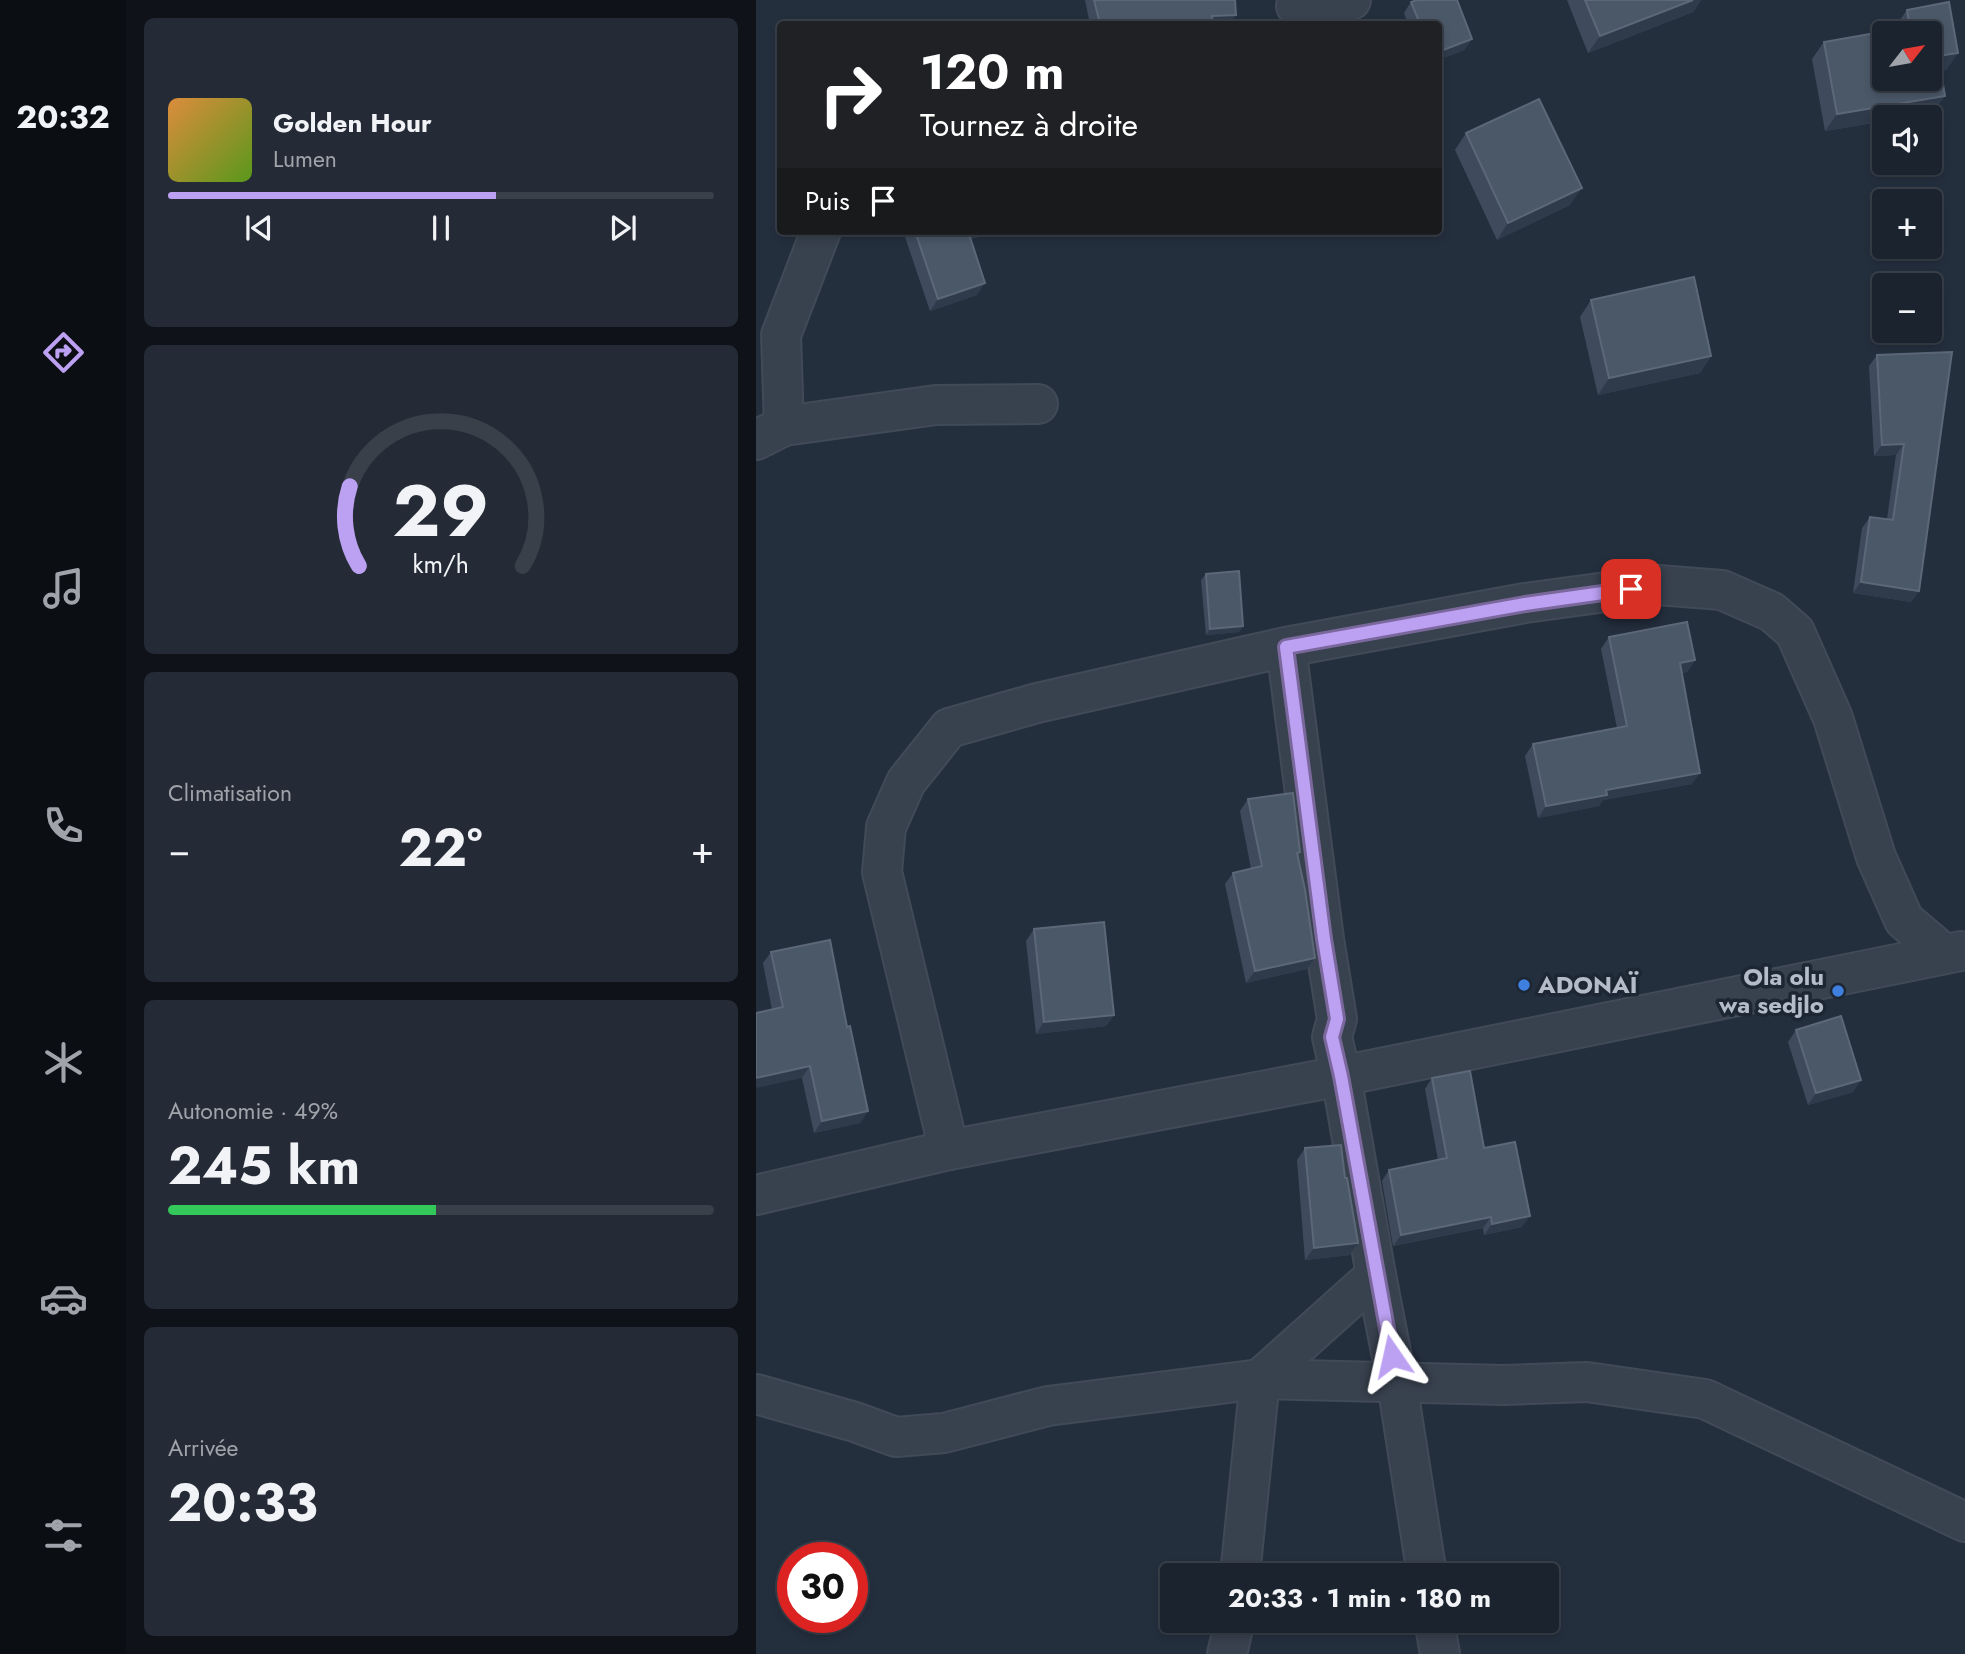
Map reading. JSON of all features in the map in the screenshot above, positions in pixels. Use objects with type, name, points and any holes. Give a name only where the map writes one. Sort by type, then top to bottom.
[{"type":"street","points":[[1296,6],[1351,0]]},
{"type":"street","points":[[819,235],[780,335],[770,433],[936,405],[1038,404]]},
{"type":"street","points":[[949,1150],[883,872],[886,827],[906,782],[949,727],[1037,703],[1286,647],[1525,604],[1658,585],[1722,590],[1772,612],[1795,632],[1833,718],[1876,857],[1904,920],[1955,952]]},
{"type":"street","points":[[1286,647],[1337,1019],[1332,1037],[1397,1382],[1425,1563]]},
{"type":"street","points":[[756,1195],[949,1150],[1341,1076],[1955,952]]},
{"type":"street","points":[[1241,1563],[1260,1379],[1376,1275]]},
{"type":"street","points":[[756,1394],[855,1422],[896,1437],[944,1433],[1048,1406],[1260,1379],[1504,1385],[1587,1382],[1704,1399],[1965,1522]]},
{"type":"street","points":[[1227,1654],[1233,1633]]},
{"type":"street","points":[[1436,1633],[1440,1654]]},
{"type":"building","points":[[1094,0],[1235,0],[1236,15],[1212,16],[1213,21],[1099,21]]},
{"type":"building","points":[[1457,0],[1472,39],[1442,50],[1442,21],[1419,21],[1411,2]]},
{"type":"building","points":[[1585,0],[1693,0],[1600,36]]},
{"type":"building","points":[[1949,2],[1958,53],[1942,55],[1942,21],[1909,21],[1907,10]]},
{"type":"building","points":[[1872,34],[1872,91],[1942,91],[1942,79],[1945,96],[1891,105],[1872,105],[1872,108],[1837,114],[1824,42]]},
{"type":"building","points":[[1539,99],[1582,188],[1508,223],[1466,133]]},
{"type":"building","points":[[916,235],[969,235],[985,283],[938,299]]},
{"type":"building","points":[[1694,277],[1711,356],[1609,378],[1591,300]]},
{"type":"building","points":[[1952,352],[1919,591],[1861,582],[1870,517],[1893,520],[1904,444],[1882,445],[1877,355]]},
{"type":"building","points":[[1239,571],[1243,626],[1210,629],[1206,574]]},
{"type":"building","points":[[1687,622],[1695,660],[1680,663],[1700,773],[1606,790],[1607,795],[1546,806],[1533,744],[1627,726],[1609,637]]},
{"type":"building","points":[[1293,793],[1300,852],[1297,853],[1315,958],[1255,971],[1233,873],[1262,866],[1248,799]]},
{"type":"building","points":[[1104,922],[1114,1015],[1044,1022],[1034,929]]},
{"type":"building","points":[[830,940],[847,1027],[850,1026],[868,1111],[822,1121],[810,1066],[756,1078],[756,1013],[783,1007],[771,952]]},
{"type":"building","points":[[1841,1016],[1861,1080],[1816,1093],[1796,1030]]},
{"type":"building","points":[[1470,1071],[1484,1148],[1515,1142],[1530,1216],[1492,1224],[1491,1217],[1401,1235],[1389,1170],[1447,1158],[1432,1078]]},
{"type":"building","points":[[1341,1145],[1358,1243],[1314,1248],[1305,1148]]},
{"type":"place","name":"ADONAÏ","points":[[1524,985]]},
{"type":"place","name":"Ola olu wa sedjlo","points":[[1838,991]]},
{"type":"route","points":[[1392,1356],[1332,1037],[1337,1019],[1286,647],[1525,604],[1631,589]]}]
